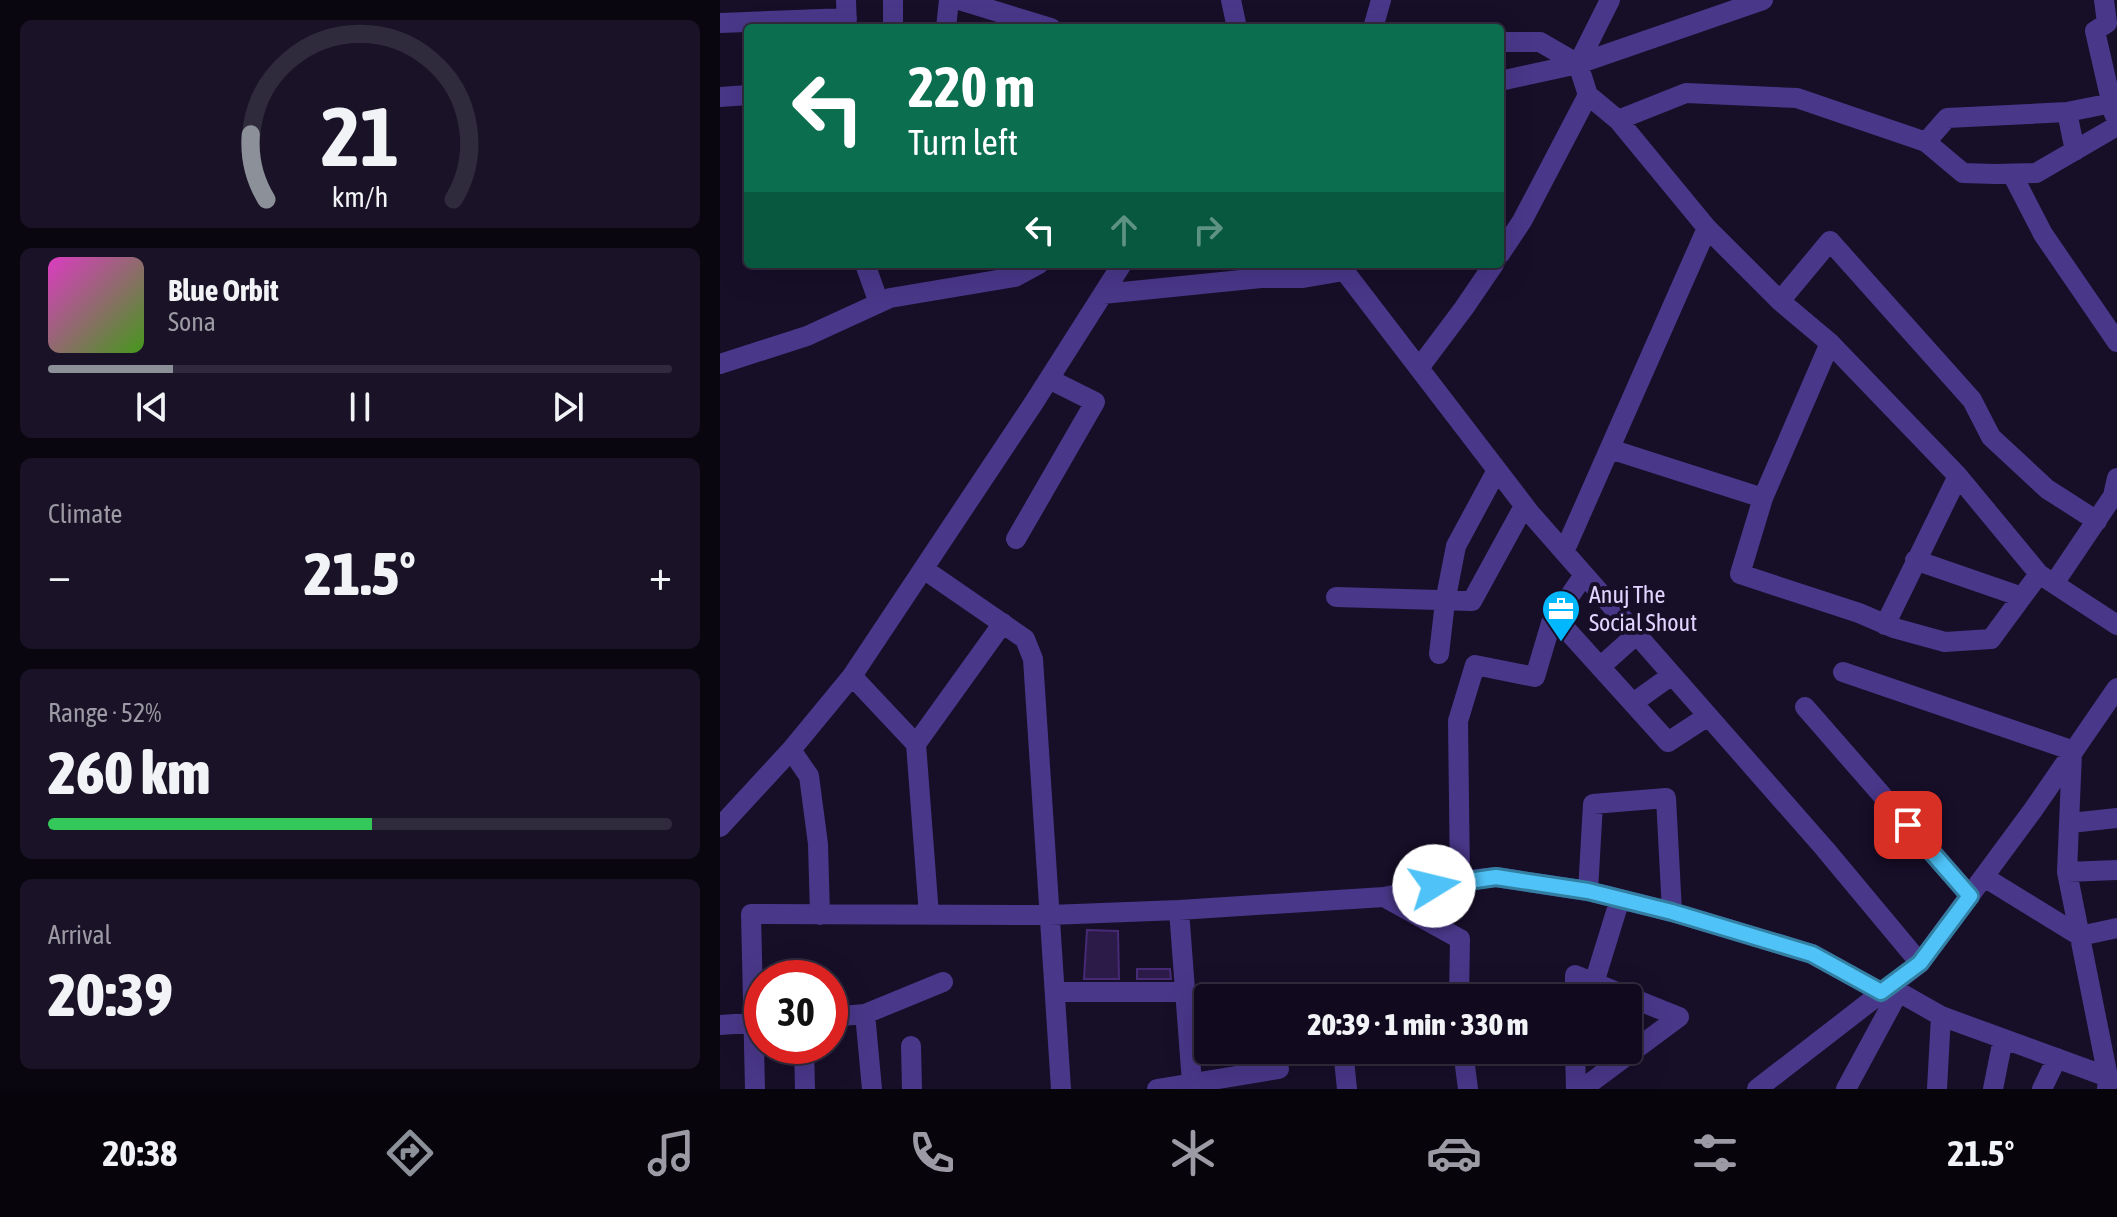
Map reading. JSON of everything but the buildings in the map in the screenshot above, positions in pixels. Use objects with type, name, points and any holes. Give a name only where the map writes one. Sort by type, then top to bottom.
[{"type":"street","points":[[893,0],[893,24]]},
{"type":"street","points":[[946,24],[949,0]]},
{"type":"street","points":[[959,0],[1038,24]]},
{"type":"street","points":[[1231,0],[1236,24]]},
{"type":"street","points":[[1374,24],[1381,0]]},
{"type":"street","points":[[1578,64],[1610,0]]},
{"type":"street","points":[[1504,80],[1578,64],[1763,0]]},
{"type":"street","points":[[1618,120],[1686,93],[1797,98],[1926,142],[1963,173],[2036,173],[2117,126],[2095,31],[2107,23],[2104,0]]},
{"type":"street","points":[[721,23],[847,15]]},
{"type":"street","points":[[1504,42],[1540,42],[1578,64],[1588,95],[1618,120],[1707,228],[1780,301],[1830,343],[1958,476],[2047,578],[2117,625]]},
{"type":"street","points":[[720,97],[744,95]]},
{"type":"street","points":[[1504,248],[1522,221],[1588,95]]},
{"type":"street","points":[[1926,142],[1947,118],[2067,112],[2112,103]]},
{"type":"street","points":[[2067,112],[2075,151]]},
{"type":"street","points":[[2012,174],[2043,234],[2117,342]]},
{"type":"street","points":[[1564,552],[1707,228]]},
{"type":"street","points":[[1780,301],[1830,241],[1972,400],[1991,437],[2047,489],[2097,521]]},
{"type":"street","points":[[866,268],[879,303]]},
{"type":"street","points":[[720,364],[807,336],[890,298],[1015,277],[1032,268]]},
{"type":"street","points":[[723,820],[791,750],[852,676],[925,570],[1119,268]]},
{"type":"street","points":[[1103,294],[1259,271],[1303,278],[1338,268]]},
{"type":"street","points":[[1342,268],[1524,506],[1825,849],[1920,963]]},
{"type":"street","points":[[1419,368],[1491,268]]},
{"type":"street","points":[[1830,343],[1763,498],[1740,574],[1859,613],[1885,625],[1945,642],[1991,639],[2022,597],[2047,578],[2097,521],[2113,496],[2117,478]]},
{"type":"street","points":[[1016,539],[1095,402],[1049,379]]},
{"type":"street","points":[[1610,449],[1763,498]]},
{"type":"street","points":[[1439,654],[1456,546],[1497,470]]},
{"type":"street","points":[[1885,625],[1958,476]]},
{"type":"street","points":[[1336,597],[1472,601],[1524,506]]},
{"type":"street","points":[[1915,560],[2022,597]]},
{"type":"street","points":[[925,570],[1025,639],[1033,659],[1061,1089]]},
{"type":"street","points":[[1460,881],[1458,721],[1475,665],[1535,677],[1551,623],[1584,575]]},
{"type":"street","points":[[1555,617],[1668,742],[1708,716]]},
{"type":"street","points":[[916,744],[1003,623]]},
{"type":"street","points":[[1600,667],[1637,634]]},
{"type":"street","points":[[1843,672],[2073,752]]},
{"type":"street","points":[[1633,703],[1672,675]]},
{"type":"street","points":[[852,676],[916,744],[929,915]]},
{"type":"street","points":[[1757,1089],[1890,990],[1920,963],[2117,688]]},
{"type":"street","points":[[1805,707],[1970,896]]},
{"type":"street","points":[[791,750],[809,776],[818,844],[820,915]]},
{"type":"street","points":[[2073,752],[2067,872],[2111,1084]]},
{"type":"street","points":[[1588,891],[1593,804],[1666,798],[1672,912]]},
{"type":"street","points":[[2071,823],[2117,818]]},
{"type":"street","points":[[2067,872],[2117,870]]},
{"type":"street","points":[[754,960],[751,914],[1050,915],[1179,910],[1384,897],[1496,877],[1588,891],[1672,912],[1812,954],[1941,1016],[2057,1058],[2111,1084]]},
{"type":"street","points":[[1984,877],[2080,936],[2117,928]]},
{"type":"street","points":[[1384,897],[1460,939],[1459,984]]},
{"type":"street","points":[[1594,983],[1620,899]]},
{"type":"street","points":[[1179,910],[1186,992],[1194,1018]]},
{"type":"street","points":[[1575,984],[1575,975],[1679,1017],[1582,1089]]},
{"type":"street","points":[[848,1015],[865,1014],[943,982]]},
{"type":"street","points":[[1846,1089],[1890,990]]},
{"type":"street","points":[[1055,992],[1186,992]]},
{"type":"street","points":[[865,1014],[872,1089]]},
{"type":"street","points":[[1937,1089],[1941,1016]]},
{"type":"street","points":[[720,1025],[744,1023]]},
{"type":"street","points":[[1993,1089],[2003,1039]]},
{"type":"street","points":[[911,1046],[912,1089]]},
{"type":"street","points":[[2042,1089],[2057,1058]]},
{"type":"street","points":[[755,1089],[756,1064]]},
{"type":"street","points":[[804,1064],[805,1089]]},
{"type":"street","points":[[1192,1083],[1194,1064]]},
{"type":"street","points":[[1344,1064],[1347,1089]]},
{"type":"street","points":[[1465,1064],[1468,1089]]},
{"type":"street","points":[[1575,1064],[1576,1089]]},
{"type":"street","points":[[1157,1089],[1279,1069]]},
{"type":"place","name":"Anuj The Social Shout","points":[[1561,643]]},
{"type":"route","points":[[1434,886],[1496,877],[1588,891],[1672,912],[1812,954],[1881,992],[1920,963],[1970,896],[1908,825]]}]
